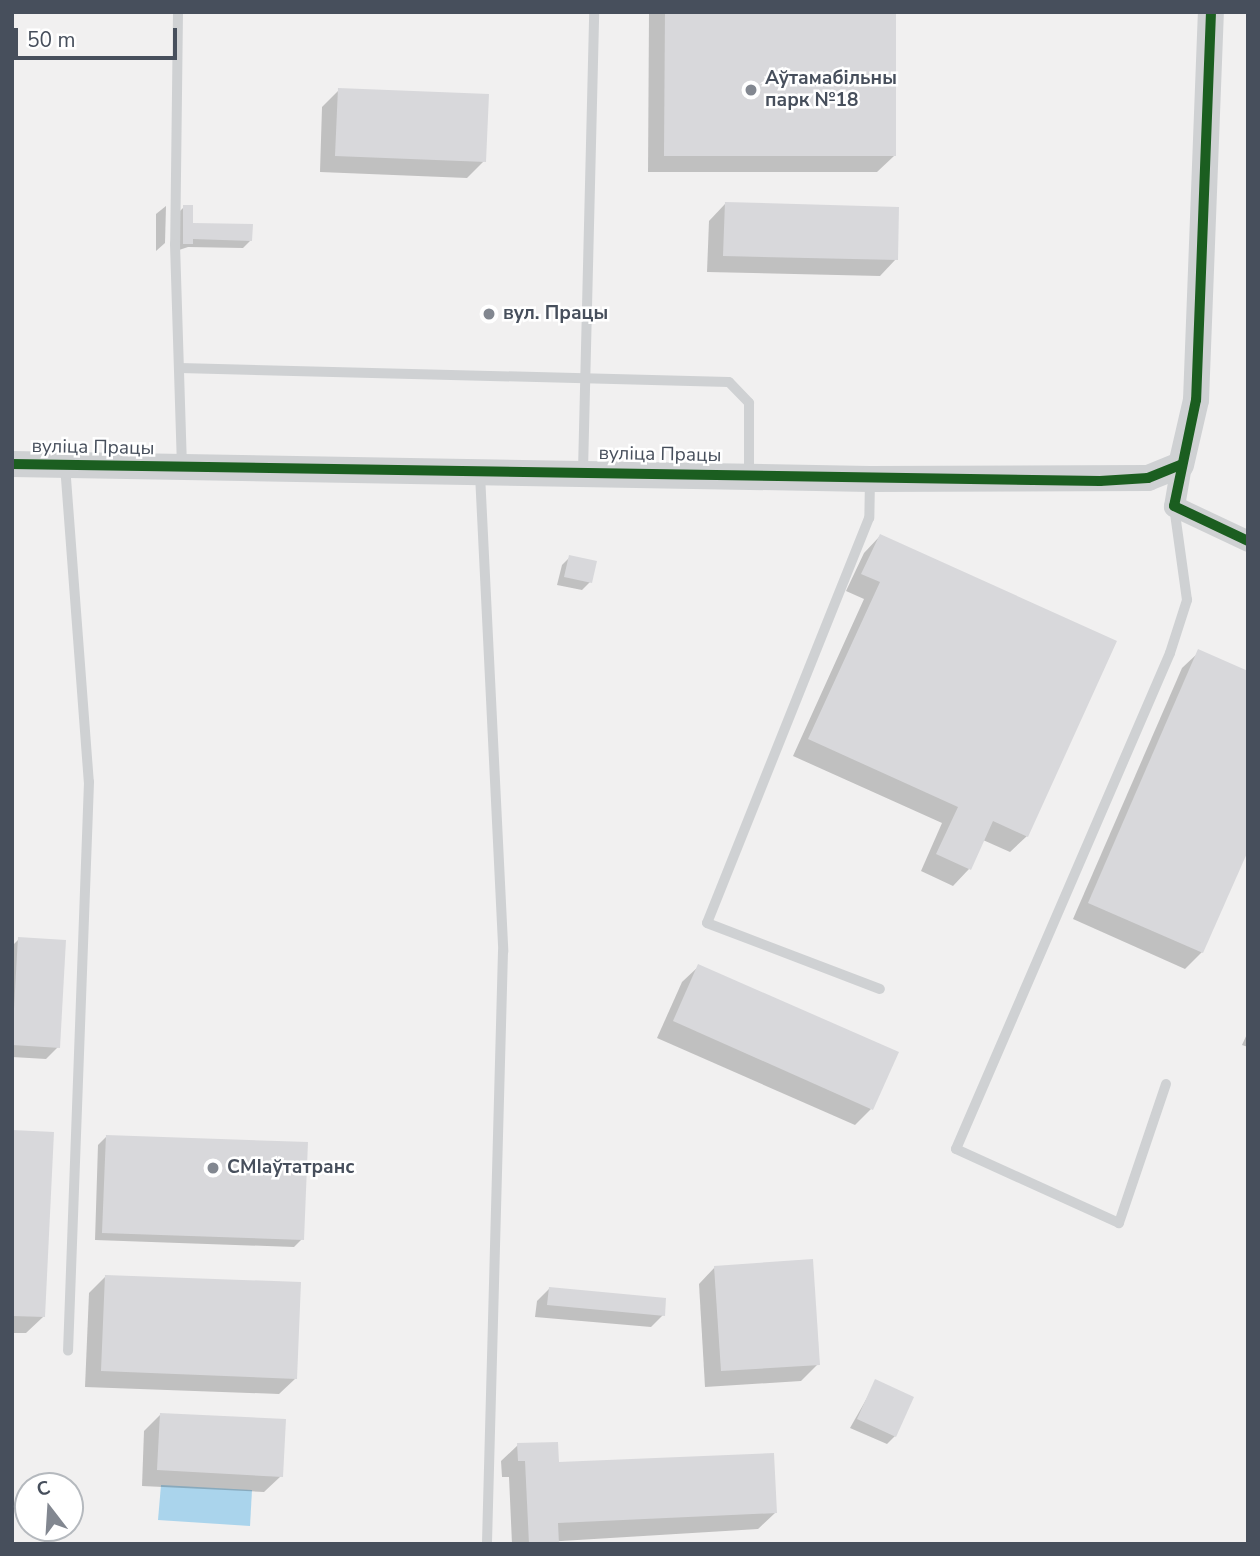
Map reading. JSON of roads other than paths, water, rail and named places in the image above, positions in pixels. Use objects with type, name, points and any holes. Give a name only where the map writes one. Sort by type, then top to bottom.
[{"type":"street","points":[[1211,12],[1196,400],[1174,506],[1248,541]]},
{"type":"street","name":"вуліца Працы","points":[[12,464],[480,474],[583,471],[870,479],[1100,481],[1148,478],[1181,465]]},
{"type":"lane","points":[[178,12],[175,244],[182,467]]},
{"type":"lane","points":[[583,471],[594,12]]},
{"type":"lane","points":[[180,368],[729,382],[749,402],[749,475]]},
{"type":"lane","points":[[65,465],[89,782],[68,1351]]},
{"type":"lane","points":[[480,474],[503,951],[487,1544]]},
{"type":"lane","points":[[870,479],[869,517],[707,923],[880,989]]},
{"type":"lane","points":[[1166,1084],[1119,1223],[956,1149],[1170,653],[1187,600],[1174,506]]},
{"type":"water","points":[[161,1485],[252,1490],[250,1526],[158,1520]]},
{"type":"place","name":"Аўтамабільны парк №18","points":[[751,90]]},
{"type":"place","name":"вул. Працы","points":[[489,314]]},
{"type":"place","name":"СМІаўтатранс","points":[[213,1168]]}]
